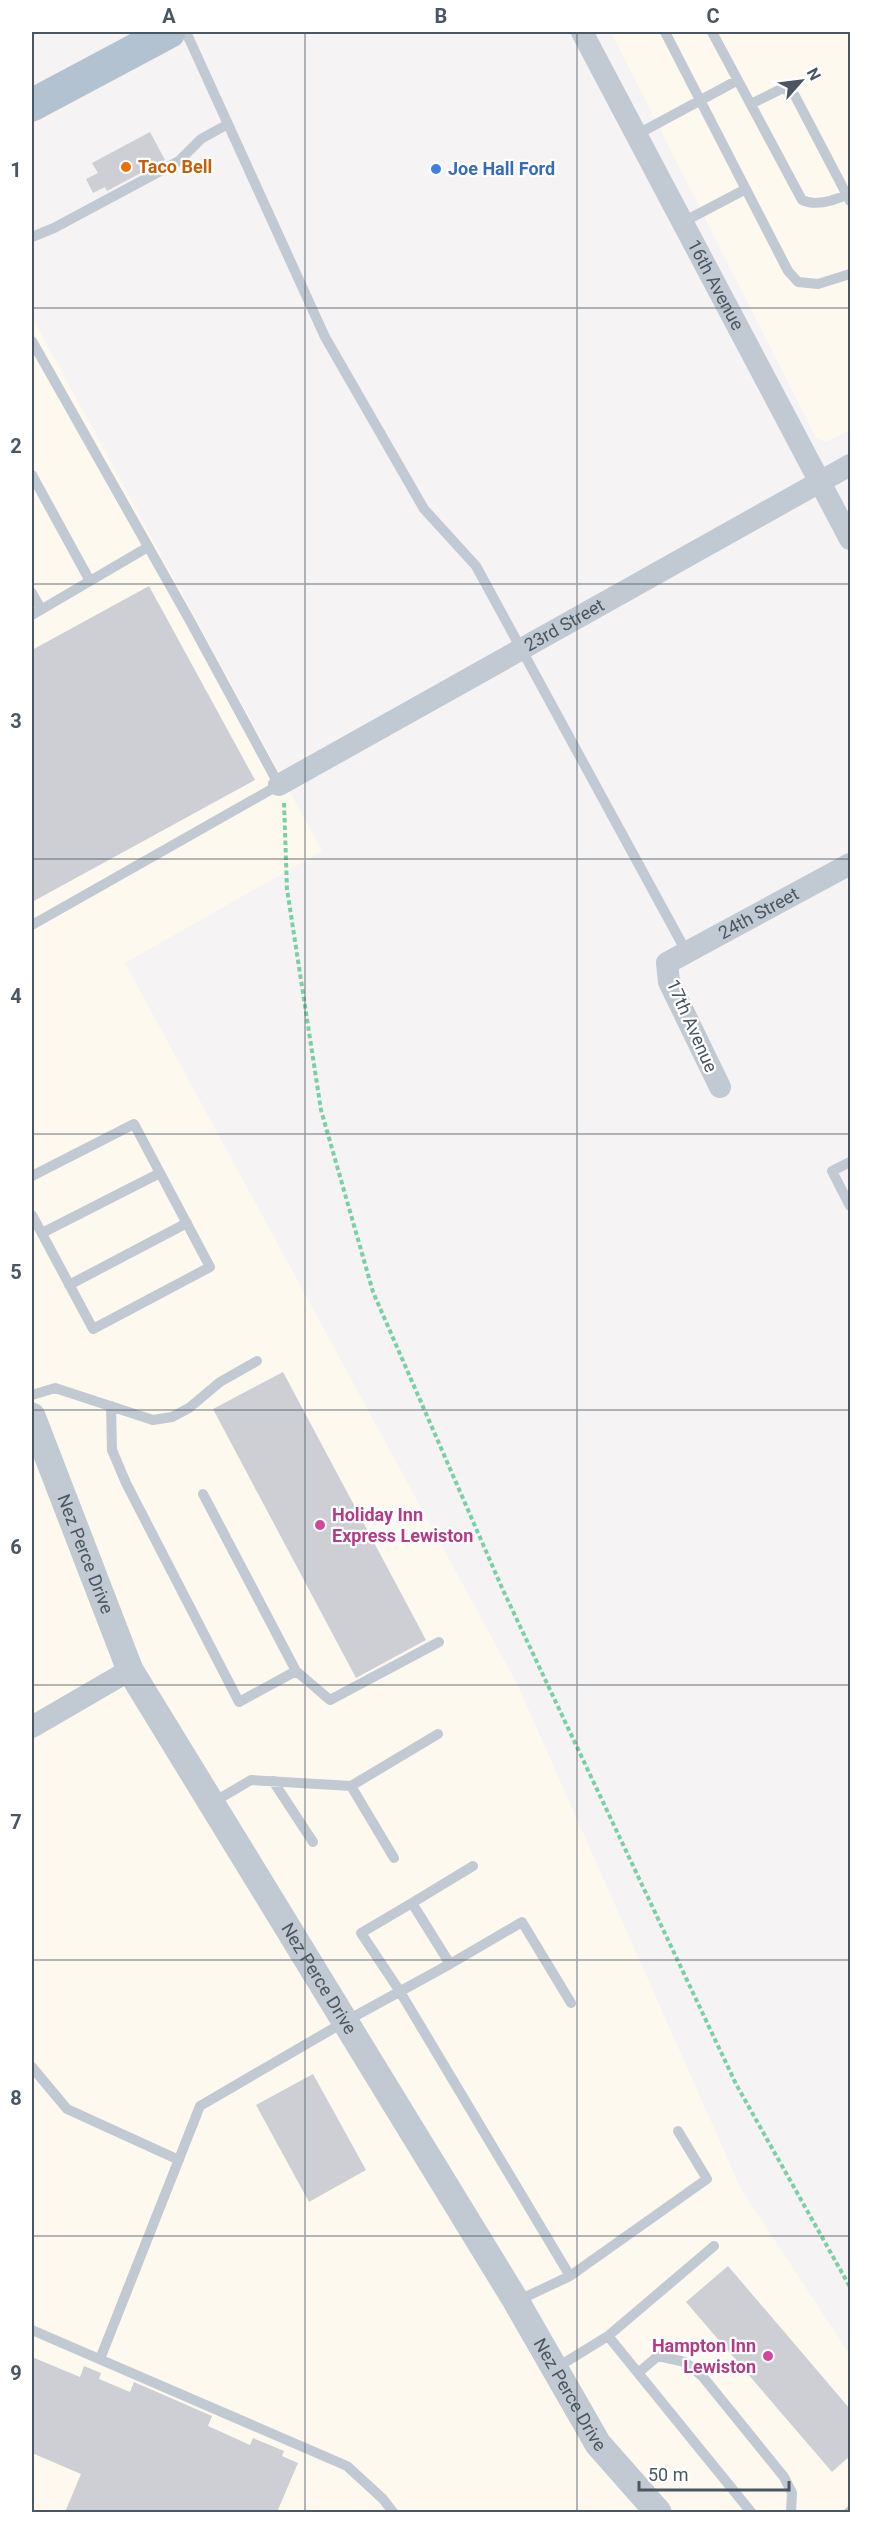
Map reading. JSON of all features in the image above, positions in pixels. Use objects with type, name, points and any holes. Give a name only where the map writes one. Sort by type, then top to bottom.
[{"type":"main road","points":[[32,105],[169,32]]},
{"type":"street","name":"16th Avenue","points":[[582,32],[850,539]]},
{"type":"street","name":"23rd Street","points":[[279,785],[850,465]]},
{"type":"street","name":"24th Street","points":[[677,958],[850,864]]},
{"type":"street","name":"17th Avenue","points":[[677,958],[669,982],[720,1087]]},
{"type":"street","name":"Nez Perce Drive","points":[[32,1416],[130,1670],[516,2301],[598,2444],[657,2512]]},
{"type":"street","points":[[32,1726],[130,1670]]},
{"type":"lane","points":[[186,32],[325,337],[424,509],[476,566],[522,648],[677,958]]},
{"type":"lane","points":[[665,32],[788,271],[798,282],[818,284],[850,274]]},
{"type":"lane","points":[[712,32],[802,200],[809,204],[849,196],[795,96],[783,88],[751,104]]},
{"type":"lane","points":[[636,135],[738,80]]},
{"type":"lane","points":[[32,237],[54,228],[179,160],[201,139],[228,124]]},
{"type":"lane","points":[[683,222],[746,189]]},
{"type":"lane","points":[[32,342],[279,785],[32,925]]},
{"type":"lane","points":[[32,475],[90,581]]},
{"type":"lane","points":[[32,593],[36,612],[148,547]]},
{"type":"lane","points":[[32,1176],[134,1124],[210,1267],[93,1329],[32,1215]]},
{"type":"lane","points":[[850,1162],[832,1171],[850,1206]]},
{"type":"lane","points":[[42,1233],[160,1173]]},
{"type":"lane","points":[[69,1284],[187,1223]]},
{"type":"lane","points":[[32,1395],[56,1388],[153,1420],[172,1417],[189,1408],[220,1382],[258,1361]]},
{"type":"lane","points":[[111,1406],[112,1450],[126,1483],[239,1702],[296,1671]]},
{"type":"lane","points":[[203,1494],[296,1671],[330,1700],[439,1642]]},
{"type":"lane","points":[[212,1803],[251,1780],[351,1786],[438,1734]]},
{"type":"lane","points":[[273,1781],[313,1842]]},
{"type":"lane","points":[[351,1786],[394,1858]]},
{"type":"lane","points":[[473,1866],[361,1933],[399,1990],[570,2276]]},
{"type":"lane","points":[[412,1903],[450,1964]]},
{"type":"lane","points":[[100,2360],[200,2106],[399,1990],[450,1964],[522,1922],[571,2003]]},
{"type":"lane","points":[[32,2067],[67,2109],[179,2160]]},
{"type":"lane","points":[[516,2301],[570,2276],[707,2179],[678,2131]]},
{"type":"lane","points":[[554,2370],[608,2336],[714,2246]]},
{"type":"lane","points":[[32,2330],[347,2466],[383,2499],[393,2512]]},
{"type":"lane","points":[[608,2336],[751,2512]]},
{"type":"lane","points":[[638,2373],[658,2356],[685,2362],[703,2377],[784,2477],[792,2493],[791,2512]]},
{"type":"path","points":[[279,785],[285,806],[287,889],[321,1110],[373,1292],[502,1588],[736,2084],[850,2287]]},
{"type":"shaded area","points":[[611,32],[850,32],[850,430],[827,442],[816,438]]},
{"type":"shaded area","points":[[32,317],[322,851],[125,963],[518,1686],[741,2189],[850,2355],[850,2512],[32,2512]]},
{"type":"building","name":"Taco Bell","points":[[150,132],[165,160],[107,191],[105,187],[93,193],[86,179],[98,173],[92,163]]},
{"type":"building","points":[[149,586],[255,780],[32,902],[32,650]]},
{"type":"building","name":"Holiday Inn Express Lewiston","points":[[283,1372],[426,1640],[356,1678],[213,1409]]},
{"type":"building","points":[[313,2074],[366,2170],[309,2202],[256,2105]]},
{"type":"building","name":"Hampton Inn Lewiston","points":[[728,2266],[850,2409],[850,2456],[832,2472],[686,2302]]},
{"type":"building","points":[[32,2357],[80,2377],[84,2366],[101,2373],[99,2379],[130,2392],[134,2382],[212,2416],[208,2426],[250,2445],[253,2438],[284,2451],[282,2456],[298,2463],[277,2512],[65,2512],[81,2474],[32,2453]]},
{"type":"place","name":"Taco Bell","points":[[126,167]]},
{"type":"place","name":"Joe Hall Ford","points":[[436,169]]},
{"type":"place","name":"Holiday Inn Express Lewiston","points":[[320,1525]]},
{"type":"place","name":"Hampton Inn Lewiston","points":[[768,2356]]}]
